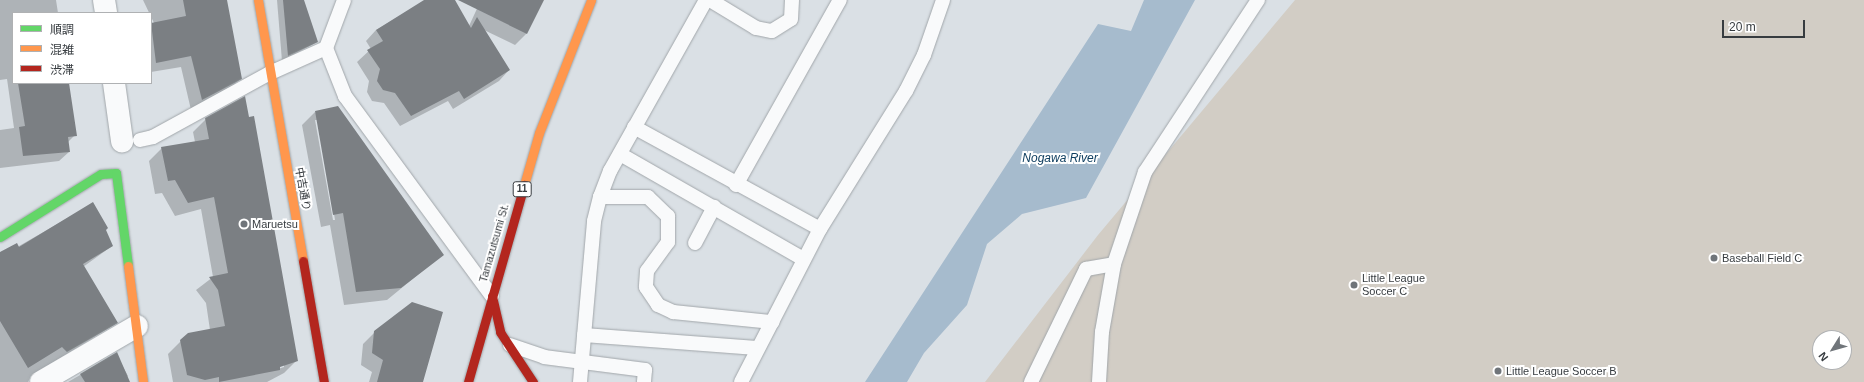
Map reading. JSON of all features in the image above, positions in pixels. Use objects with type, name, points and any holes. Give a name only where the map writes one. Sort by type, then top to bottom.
[{"type":"street","points":[[104,0],[106,12]]},
{"type":"street","name":"中吉通り","points":[[258,0],[324,382]]},
{"type":"street","name":"Tamazutsumi St.","points":[[468,382],[550,98],[591,0]]},
{"type":"street","points":[[114,84],[131,141]]},
{"type":"street","points":[[0,237],[101,174],[116,173],[144,382]]},
{"type":"street","points":[[492,296],[500,332],[530,373],[533,382]]},
{"type":"street","points":[[41,382],[137,326]]},
{"type":"lane","points":[[344,0],[326,48],[345,96],[492,296]]},
{"type":"lane","points":[[580,382],[594,221],[600,196],[634,127],[706,0]]},
{"type":"lane","points":[[710,0],[764,31],[787,24],[793,12],[792,0]]},
{"type":"lane","points":[[736,185],[840,0]]},
{"type":"lane","points":[[741,382],[757,348],[820,229],[906,91],[924,55],[943,0]]},
{"type":"lane","points":[[1099,382],[1102,332],[1114,264],[1145,172],[1258,0]]},
{"type":"lane","points":[[131,141],[153,137],[270,73],[326,48]]},
{"type":"lane","points":[[634,127],[736,185],[820,229]]},
{"type":"lane","points":[[620,154],[803,259]]},
{"type":"lane","points":[[600,196],[648,197],[668,216],[668,242],[648,270],[646,288],[658,305],[673,312],[772,322]]},
{"type":"lane","points":[[695,244],[714,207]]},
{"type":"lane","points":[[1031,382],[1086,269],[1114,264]]},
{"type":"lane","points":[[584,335],[757,348]]},
{"type":"lane","points":[[510,345],[544,357],[645,370],[644,382]]},
{"type":"shaded area","points":[[1295,0],[1864,0],[1864,382],[985,382],[1098,235]]},
{"type":"water","name":"Nogawa River","points":[[1144,0],[1195,0],[1086,198],[1022,214],[987,244],[967,305],[924,353],[907,382],[865,382],[1098,24],[1131,31]]},
{"type":"building","points":[[183,0],[227,0],[242,79],[202,100],[191,56],[156,63],[152,23],[186,16]]},
{"type":"building","points":[[283,0],[304,0],[318,42],[288,56]]},
{"type":"building","points":[[424,0],[455,0],[471,28],[477,17],[510,70],[464,99],[459,91],[411,116],[395,93],[383,90],[377,81],[380,69],[367,50],[383,41],[376,30]]},
{"type":"building","points":[[458,0],[544,0],[527,34]]},
{"type":"building","points":[[18,84],[69,84],[77,136],[68,137],[70,152],[23,156],[19,127],[25,126]]},
{"type":"building","points":[[245,96],[249,117],[254,116],[298,361],[280,367],[280,370],[219,382],[219,377],[205,380],[187,375],[180,340],[188,333],[225,326],[218,290],[209,277],[228,273],[214,197],[188,203],[175,180],[168,181],[161,147],[209,139],[205,118]]},
{"type":"building","points":[[338,106],[444,255],[401,288],[356,292],[343,213],[333,215],[315,111]]},
{"type":"building","points":[[93,202],[108,228],[106,230],[113,246],[83,264],[118,323],[67,352],[62,347],[28,368],[0,321],[0,252],[17,243],[19,247]]},
{"type":"building","points":[[412,302],[443,312],[423,382],[377,382],[383,360],[372,353],[374,331]]},
{"type":"building","points":[[117,352],[130,382],[85,382],[80,374]]},
{"type":"traffic: fast","points":[[0,237],[101,174],[116,173],[128,266]]},
{"type":"traffic: slow","points":[[258,0],[303,261]]},
{"type":"traffic: slow","points":[[524,185],[539,133],[591,0]]},
{"type":"traffic: slow","points":[[128,266],[143,382]]},
{"type":"traffic: jam","points":[[468,382],[524,185]]},
{"type":"traffic: jam","points":[[303,261],[324,382]]},
{"type":"traffic: jam","points":[[492,296],[500,332],[533,382]]},
{"type":"place","name":"Maruetsu","points":[[244,224]]},
{"type":"place","name":"Baseball Field C","points":[[1714,258]]},
{"type":"place","name":"Little League Soccer C","points":[[1354,285]]},
{"type":"place","name":"Little League Soccer B","points":[[1498,371]]}]
